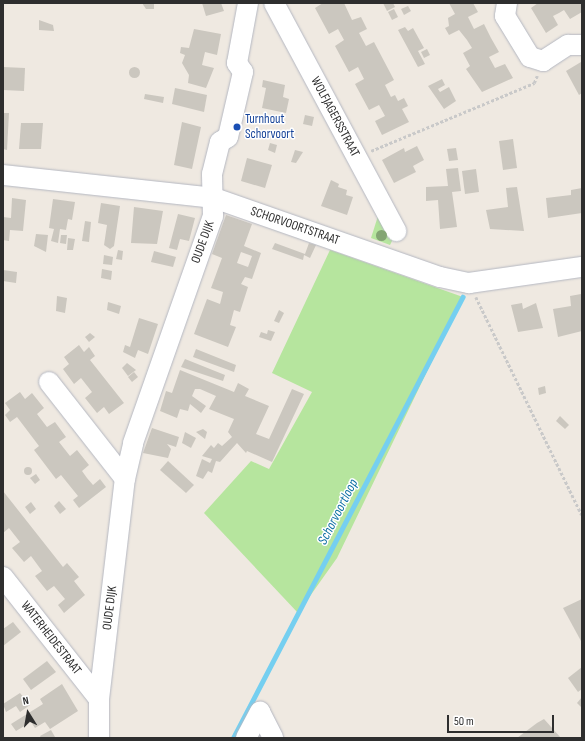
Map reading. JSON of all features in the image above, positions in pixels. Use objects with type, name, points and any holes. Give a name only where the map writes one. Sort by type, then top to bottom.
[{"type":"street","name":"OUDE DIJK","points":[[99,738],[99,699],[125,479],[136,436],[213,216],[214,198],[212,174],[220,142],[228,136],[243,72],[237,63],[248,3]]},
{"type":"street","name":"WOLFJAGERSSTRAAT","points":[[274,3],[396,231]]},
{"type":"street","points":[[507,3],[505,16],[530,57],[543,60],[568,45],[582,45]]},
{"type":"street","name":"SCHORVOORTSTRAAT","points":[[3,175],[214,198],[440,277],[469,283],[582,267]]},
{"type":"street","points":[[49,382],[125,479]]},
{"type":"street","name":"WATERHEIDESTRAAT","points":[[3,577],[99,699]]},
{"type":"street","points":[[246,738],[260,712],[273,738]]},
{"type":"path","points":[[356,157],[534,83],[543,60]]},
{"type":"path","points":[[469,283],[582,515]]},
{"type":"green space","points":[[378,216],[393,239],[390,245],[371,238]]},
{"type":"green space","points":[[330,250],[463,297],[337,558],[298,613],[204,513],[251,461],[269,469],[312,392],[272,373]]},
{"type":"building","points":[[142,3],[154,3],[154,9],[146,9]]},
{"type":"building","points":[[202,3],[221,3],[224,11],[206,16]]},
{"type":"building","points":[[323,3],[344,3],[352,20],[361,17],[367,29],[359,33],[366,46],[374,42],[394,80],[385,85],[391,97],[395,95],[398,101],[404,98],[408,106],[402,109],[409,122],[382,135],[375,121],[385,116],[379,105],[369,110],[355,84],[364,79],[358,67],[349,72],[335,46],[344,40],[338,29],[329,34],[315,8]]},
{"type":"building","points":[[383,3],[393,3],[395,7],[387,11]]},
{"type":"building","points":[[449,3],[473,3],[478,12],[468,17],[474,29],[484,24],[499,52],[489,57],[495,68],[505,64],[513,78],[482,92],[466,69],[470,66],[463,53],[472,48],[459,30],[449,35],[445,28],[449,26],[448,18],[455,14]]},
{"type":"building","points":[[538,3],[582,3],[582,12],[570,19],[564,10],[553,16],[558,25],[546,33],[531,8]]},
{"type":"building","points":[[408,6],[411,11],[404,15],[401,9]]},
{"type":"building","points":[[394,9],[398,17],[392,20],[388,12]]},
{"type":"building","points":[[39,20],[53,25],[54,31],[39,30]]},
{"type":"building","points":[[405,27],[408,31],[413,28],[424,48],[418,51],[425,64],[418,67],[398,30]]},
{"type":"building","points":[[194,29],[221,34],[217,55],[205,52],[202,65],[214,68],[206,88],[188,83],[189,75],[182,63],[185,55],[180,53],[181,47],[189,48]]},
{"type":"building","points":[[427,49],[430,55],[424,58],[421,52]]},
{"type":"building","points":[[581,62],[582,93],[579,95],[566,71]]},
{"type":"building","points":[[3,67],[25,68],[24,91],[3,90]]},
{"type":"building","points":[[132,67],[136,67],[138,68],[138,76],[132,77],[129,74],[129,70]]},
{"type":"building","points":[[442,79],[445,85],[438,89],[440,92],[449,87],[456,101],[444,109],[428,86]]},
{"type":"building","points":[[263,80],[285,85],[283,97],[289,99],[286,113],[262,108],[266,88],[262,87]]},
{"type":"building","points":[[175,88],[207,95],[204,112],[172,104]]},
{"type":"building","points":[[145,94],[164,97],[163,103],[144,99]]},
{"type":"building","points":[[3,113],[9,113],[7,150],[3,149]]},
{"type":"building","points":[[305,115],[314,117],[312,126],[303,124]]},
{"type":"building","points":[[182,122],[201,127],[192,169],[174,165]]},
{"type":"building","points":[[21,123],[43,123],[41,149],[19,149]]},
{"type":"building","points":[[513,139],[517,168],[503,170],[499,141]]},
{"type":"building","points":[[270,143],[277,145],[275,153],[268,150]]},
{"type":"building","points":[[417,146],[424,160],[413,166],[416,172],[394,183],[382,160],[404,148],[405,152]]},
{"type":"building","points":[[456,148],[458,160],[449,161],[447,149]]},
{"type":"building","points":[[295,150],[303,152],[296,163],[291,162]]},
{"type":"building","points":[[247,158],[272,165],[265,188],[241,181]]},
{"type":"building","points":[[458,168],[461,191],[452,192],[457,227],[440,229],[438,200],[426,201],[426,187],[448,186],[446,169]]},
{"type":"building","points":[[476,169],[479,192],[465,194],[462,171]]},
{"type":"building","points":[[331,180],[339,184],[338,187],[347,190],[346,195],[353,197],[347,215],[321,206]]},
{"type":"building","points":[[517,187],[524,231],[490,229],[486,210],[508,207],[506,188]]},
{"type":"building","points":[[582,188],[582,213],[548,218],[546,198],[571,195],[571,190]]},
{"type":"building","points":[[12,198],[26,200],[23,231],[10,230],[9,241],[3,240],[3,217],[11,218]]},
{"type":"building","points":[[53,199],[75,202],[72,220],[68,219],[66,230],[60,229],[58,243],[51,241],[54,229],[49,228]]},
{"type":"building","points":[[101,203],[120,206],[114,246],[110,249],[104,245],[107,225],[98,223]]},
{"type":"building","points":[[134,207],[163,211],[157,244],[131,243]]},
{"type":"building","points":[[178,214],[195,218],[189,241],[180,239],[177,250],[169,248]]},
{"type":"building","points":[[226,215],[252,224],[244,246],[261,253],[252,279],[245,277],[241,284],[248,287],[240,312],[234,310],[230,325],[236,327],[228,347],[194,334],[207,299],[220,304],[223,292],[211,288],[222,258],[212,254]],"holes":[[[241,252],[252,256],[248,267],[237,263]]]},
{"type":"building","points":[[85,221],[91,222],[89,242],[82,241]]},
{"type":"building","points":[[36,234],[48,235],[46,252],[34,246]]},
{"type":"building","points":[[61,235],[67,235],[66,244],[60,243]]},
{"type":"building","points":[[68,238],[75,239],[73,250],[67,250]]},
{"type":"building","points":[[275,243],[305,254],[309,243],[316,245],[310,258],[304,255],[303,260],[272,249]]},
{"type":"building","points":[[118,250],[123,251],[122,260],[116,259]]},
{"type":"building","points":[[154,251],[176,257],[173,267],[151,262]]},
{"type":"building","points":[[104,255],[113,257],[112,265],[103,264]]},
{"type":"building","points":[[102,269],[112,271],[111,280],[101,278]]},
{"type":"building","points":[[3,270],[17,272],[16,283],[3,281]]},
{"type":"building","points":[[581,294],[582,331],[558,337],[553,309],[571,306],[570,296]]},
{"type":"building","points":[[57,296],[67,298],[65,313],[56,311]]},
{"type":"building","points":[[108,302],[121,306],[119,314],[107,310]]},
{"type":"building","points":[[522,303],[523,309],[536,303],[543,328],[518,332],[511,305]]},
{"type":"building","points":[[279,310],[284,313],[279,323],[274,321]]},
{"type":"building","points":[[139,318],[158,324],[148,354],[138,350],[135,358],[123,352],[125,345],[130,347]]},
{"type":"building","points":[[268,330],[275,332],[271,341],[259,337],[261,332],[267,334]]},
{"type":"building","points":[[90,333],[95,337],[89,342],[85,337]]},
{"type":"building","points":[[79,345],[84,352],[89,347],[95,356],[90,360],[124,403],[109,414],[104,407],[97,413],[85,398],[92,392],[81,378],[74,384],[63,369],[69,364],[64,357]]},
{"type":"building","points":[[196,349],[236,365],[234,372],[193,357]]},
{"type":"building","points":[[185,359],[225,375],[223,381],[181,367]]},
{"type":"building","points":[[127,363],[136,370],[128,376],[122,368]]},
{"type":"building","points":[[180,370],[234,392],[238,383],[249,389],[245,396],[269,406],[256,434],[269,439],[292,389],[304,394],[272,462],[247,451],[246,453],[237,443],[220,462],[216,461],[212,473],[208,471],[203,479],[196,476],[202,459],[210,463],[212,459],[202,456],[211,445],[214,448],[218,443],[222,446],[232,437],[228,432],[234,419],[209,409],[216,396],[200,389],[195,389],[192,396],[206,406],[201,413],[190,404],[188,411],[180,409],[177,418],[160,411],[166,391],[172,393]]},
{"type":"building","points":[[134,372],[138,377],[132,382],[128,377]]},
{"type":"building","points":[[545,386],[546,393],[539,395],[538,388]]},
{"type":"building","points":[[20,392],[25,399],[32,393],[44,408],[37,414],[47,427],[55,422],[66,437],[59,442],[70,456],[77,450],[89,465],[82,471],[93,485],[100,479],[106,487],[79,508],[73,500],[78,496],[61,475],[56,479],[34,450],[39,446],[17,417],[10,422],[5,415],[10,410],[5,403]]},
{"type":"building","points":[[560,416],[569,425],[565,429],[556,421]]},
{"type":"building","points":[[152,428],[179,437],[176,447],[167,444],[171,449],[168,458],[143,453]]},
{"type":"building","points":[[203,429],[207,432],[205,439],[196,432]]},
{"type":"building","points":[[185,432],[196,438],[191,448],[182,443]]},
{"type":"building","points":[[168,461],[194,485],[186,493],[160,470]]},
{"type":"building","points":[[26,467],[30,467],[32,471],[30,475],[26,475],[24,473],[24,469]]},
{"type":"building","points":[[36,474],[40,480],[35,484],[30,478]]},
{"type":"building","points":[[3,491],[63,567],[67,563],[79,577],[74,581],[85,595],[64,613],[58,605],[65,599],[54,586],[47,591],[35,576],[42,571],[31,556],[24,562],[12,548],[20,542],[9,528],[3,533]]},
{"type":"building","points":[[59,501],[66,509],[60,514],[54,506]]},
{"type":"building","points":[[31,502],[36,509],[30,514],[25,507]]},
{"type":"building","points":[[582,599],[582,640],[581,641],[563,608]]},
{"type":"building","points":[[13,622],[21,632],[3,646],[3,629]]},
{"type":"building","points":[[47,661],[56,672],[31,690],[23,679]]},
{"type":"building","points":[[582,667],[582,689],[578,692],[568,678]]},
{"type":"building","points":[[62,684],[78,711],[50,729],[45,722],[35,728],[31,722],[16,731],[11,724],[43,704],[40,699]]},
{"type":"building","points":[[20,693],[30,705],[20,712],[16,706],[6,712],[3,704]]},
{"type":"building","points":[[582,697],[582,708],[577,703]]},
{"type":"building","points":[[544,719],[561,738],[517,738],[537,723]]},
{"type":"building","points":[[51,730],[55,737],[41,738],[40,736]]},
{"type":"waterway","name":"Schorvoortloop","points":[[233,738],[463,297]]},
{"type":"place","name":"Turnhout Schorvoort","points":[[237,127]]}]
